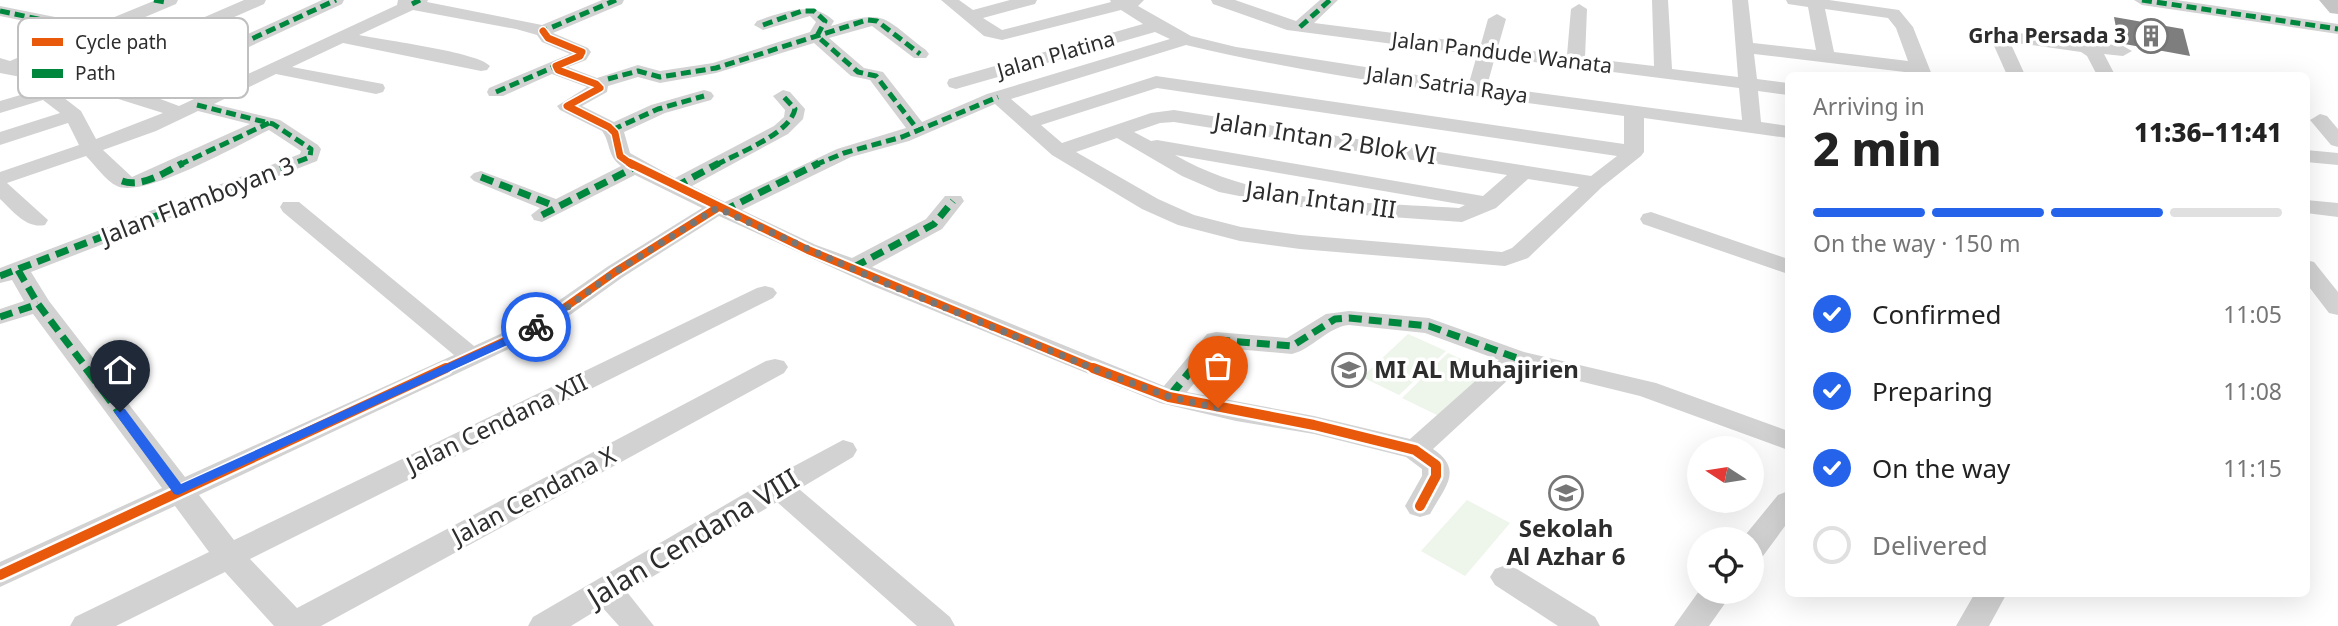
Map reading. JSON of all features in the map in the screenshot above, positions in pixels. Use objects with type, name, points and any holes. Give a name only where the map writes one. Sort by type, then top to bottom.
[{"type":"main road","points":[[2330,0],[2338,8]]},
{"type":"street","points":[[217,18],[258,0]]},
{"type":"street","points":[[248,41],[336,0]]},
{"type":"street","points":[[390,0],[416,2],[519,23],[543,31],[548,38],[582,52],[580,56],[496,92]]},
{"type":"street","points":[[543,31],[616,0]]},
{"type":"street","points":[[949,0],[990,32],[1002,34],[1128,1]]},
{"type":"street","points":[[971,16],[1029,0]]},
{"type":"street","name":"Jalan Pandude Wanata","points":[[1219,0],[1261,18],[1300,27],[1785,89]]},
{"type":"street","points":[[1300,27],[1330,0]]},
{"type":"street","points":[[1660,0],[1663,73]]},
{"type":"street","points":[[1740,0],[1752,127]]},
{"type":"street","points":[[1794,0],[1891,13],[1904,27],[1922,72]]},
{"type":"street","points":[[2142,0],[2338,29]]},
{"type":"street","points":[[126,18],[163,1]]},
{"type":"street","name":"Jalan Satria Raya","points":[[1128,1],[1157,26],[1185,40],[1319,66],[1476,90],[1785,132]]},
{"type":"street","points":[[248,82],[416,2]]},
{"type":"street","points":[[1815,2],[1826,58]]},
{"type":"street","points":[[1576,63],[1579,9]]},
{"type":"street","points":[[0,10],[35,18]]},
{"type":"street","points":[[764,25],[802,11],[814,11],[825,21],[817,36]]},
{"type":"street","points":[[1476,90],[1497,19]]},
{"type":"street","points":[[596,84],[638,71],[660,77],[716,68],[872,20],[920,54]]},
{"type":"street","name":"Jalan Platina","points":[[956,83],[1157,26]]},
{"type":"street","points":[[817,36],[858,72],[876,76],[918,130]]},
{"type":"street","points":[[341,37],[481,66]]},
{"type":"street","points":[[2015,72],[2000,37],[2123,51]]},
{"type":"street","points":[[0,575],[186,501],[554,317],[615,272],[720,209],[815,165],[918,130],[988,102],[1185,40]]},
{"type":"street","points":[[1743,47],[1922,72]]},
{"type":"street","points":[[2086,47],[2092,51],[2103,72]]},
{"type":"street","points":[[1125,58],[1156,82]]},
{"type":"street","points":[[556,66],[558,70],[596,84],[600,88],[567,106],[612,130],[617,139],[620,156],[635,167],[808,250],[855,267],[880,281],[1170,397],[1314,425],[1415,450],[1436,465],[1436,476],[1420,506]]},
{"type":"street","points":[[276,69],[376,88]]},
{"type":"street","points":[[1027,123],[1156,82],[1634,152]]},
{"type":"street","points":[[612,130],[658,109],[704,96]]},
{"type":"street","points":[[675,187],[781,130],[793,119],[795,109],[783,96]]},
{"type":"street","points":[[0,107],[30,98]]},
{"type":"street","points":[[52,98],[74,115],[91,149],[122,181],[131,184],[145,181],[269,123]]},
{"type":"street","name":"Jalan Flamboyan 3","points":[[9,273],[310,157],[311,149],[269,123],[143,98]]},
{"type":"street","points":[[0,180],[91,149],[213,98]]},
{"type":"street","points":[[988,102],[1027,123],[1059,150],[1150,204],[1186,220],[1252,236],[1465,258],[1506,259],[1520,253],[1595,183],[1634,152]]},
{"type":"street","points":[[1634,112],[1634,152]]},
{"type":"street","points":[[0,139],[74,115]]},
{"type":"street","name":"Jalan Intan 2 Blok VI","points":[[1059,150],[1158,117],[1174,116],[1595,183]]},
{"type":"street","points":[[2320,120],[2338,141]]},
{"type":"street","name":"Jalan Intan III","points":[[1119,131],[1189,172],[1227,187],[1285,199],[1462,215],[1488,203],[1523,172]]},
{"type":"street","points":[[1144,144],[1488,203]]},
{"type":"street","points":[[2310,156],[2338,159]]},
{"type":"street","points":[[481,177],[548,211],[635,167]]},
{"type":"street","points":[[0,188],[37,220]]},
{"type":"street","points":[[855,267],[934,224],[953,201]]},
{"type":"street","points":[[2310,206],[2338,210]]},
{"type":"street","points":[[291,207],[472,357]]},
{"type":"street","points":[[1651,219],[1785,266]]},
{"type":"street","points":[[2310,272],[2338,308]]},
{"type":"street","points":[[9,273],[38,304],[229,556],[294,626]]},
{"type":"street","name":"Jalan Cendana XII","points":[[86,626],[765,293]]},
{"type":"street","points":[[2310,299],[2338,308]]},
{"type":"street","points":[[0,317],[38,304]]},
{"type":"street","points":[[1170,397],[1216,340],[1292,345],[1335,319],[1349,318],[1429,326],[1517,358],[1647,389],[1785,440]]},
{"type":"street","points":[[1415,450],[1517,358]]},
{"type":"street","name":"Jalan Cendana X","points":[[294,626],[775,367]]},
{"type":"street","name":"Jalan Cendana VIII","points":[[544,626],[843,450]]},
{"type":"street","points":[[778,487],[939,626]]},
{"type":"street","points":[[1764,533],[1785,506]]},
{"type":"street","points":[[1506,577],[1584,626]]},
{"type":"street","points":[[605,589],[638,626]]},
{"type":"street","points":[[1972,626],[1989,597]]},
{"type":"street","points":[[1690,626],[1707,604]]},
{"type":"shaded area","points":[[1408,334],[1446,351],[1399,395],[1362,377]]},
{"type":"shaded area","points":[[1448,353],[1488,371],[1441,417],[1402,398]]},
{"type":"shaded area","points":[[1467,500],[1510,523],[1465,576],[1421,551]]},
{"type":"building","name":"Grha Persada 3","points":[[2114,17],[2183,29],[2190,56],[2119,43]]},
{"type":"marked path","points":[[154,0],[165,2]]},
{"type":"marked path","points":[[248,41],[336,0]]},
{"type":"marked path","points":[[412,4],[420,0]]},
{"type":"marked path","points":[[546,35],[543,31],[616,0]]},
{"type":"marked path","points":[[1300,27],[1330,0]]},
{"type":"marked path","points":[[2142,0],[2338,29]]},
{"type":"marked path","points":[[0,11],[34,18]]},
{"type":"marked path","points":[[763,25],[802,11],[814,11],[825,21],[817,36],[858,72],[876,76],[918,130]]},
{"type":"marked path","points":[[608,79],[638,71],[660,77],[716,68],[867,20],[877,21],[920,54]]},
{"type":"marked path","points":[[496,92],[556,66]]},
{"type":"marked path","points":[[612,130],[658,109],[704,96]]},
{"type":"marked path","points":[[675,187],[781,130],[793,119],[795,109],[783,96]]},
{"type":"marked path","points":[[723,211],[815,165],[844,153],[902,137],[998,97]]},
{"type":"marked path","points":[[0,276],[310,157],[311,149],[273,124],[197,105]]},
{"type":"marked path","points":[[122,181],[131,184],[145,181],[269,123]]},
{"type":"marked path","points":[[542,215],[635,167]]},
{"type":"marked path","points":[[481,177],[555,206]]},
{"type":"marked path","points":[[854,267],[934,224],[953,201]]},
{"type":"marked path","points":[[18,270],[38,304],[178,490]]},
{"type":"marked path","points":[[0,317],[38,304]]},
{"type":"marked path","points":[[1169,397],[1216,340],[1292,346],[1335,319],[1429,326],[1517,358]]},
{"type":"cycle path","points":[[543,31],[548,38],[582,52],[580,56],[556,66],[558,70],[596,84],[600,88],[567,106],[609,127],[615,133],[620,156],[635,167],[808,250],[1169,397],[1314,425],[1415,450],[1436,465],[1436,476],[1420,506]]},
{"type":"cycle path","points":[[0,575],[540,325],[615,272],[717,208]]},
{"type":"way so far","points":[[536,327],[615,272],[717,208],[808,250],[855,267],[880,281],[1107,374],[1170,397],[1218,408]]},
{"type":"place","name":"Grha Persada 3","points":[[2151,36]]},
{"type":"place","name":"MI AL Muhajirien","points":[[1349,370]]},
{"type":"place","name":"Sekolah Al Azhar 6","points":[[1566,493]]},
{"type":"route","points":[[120,412],[178,490],[536,327]]}]
